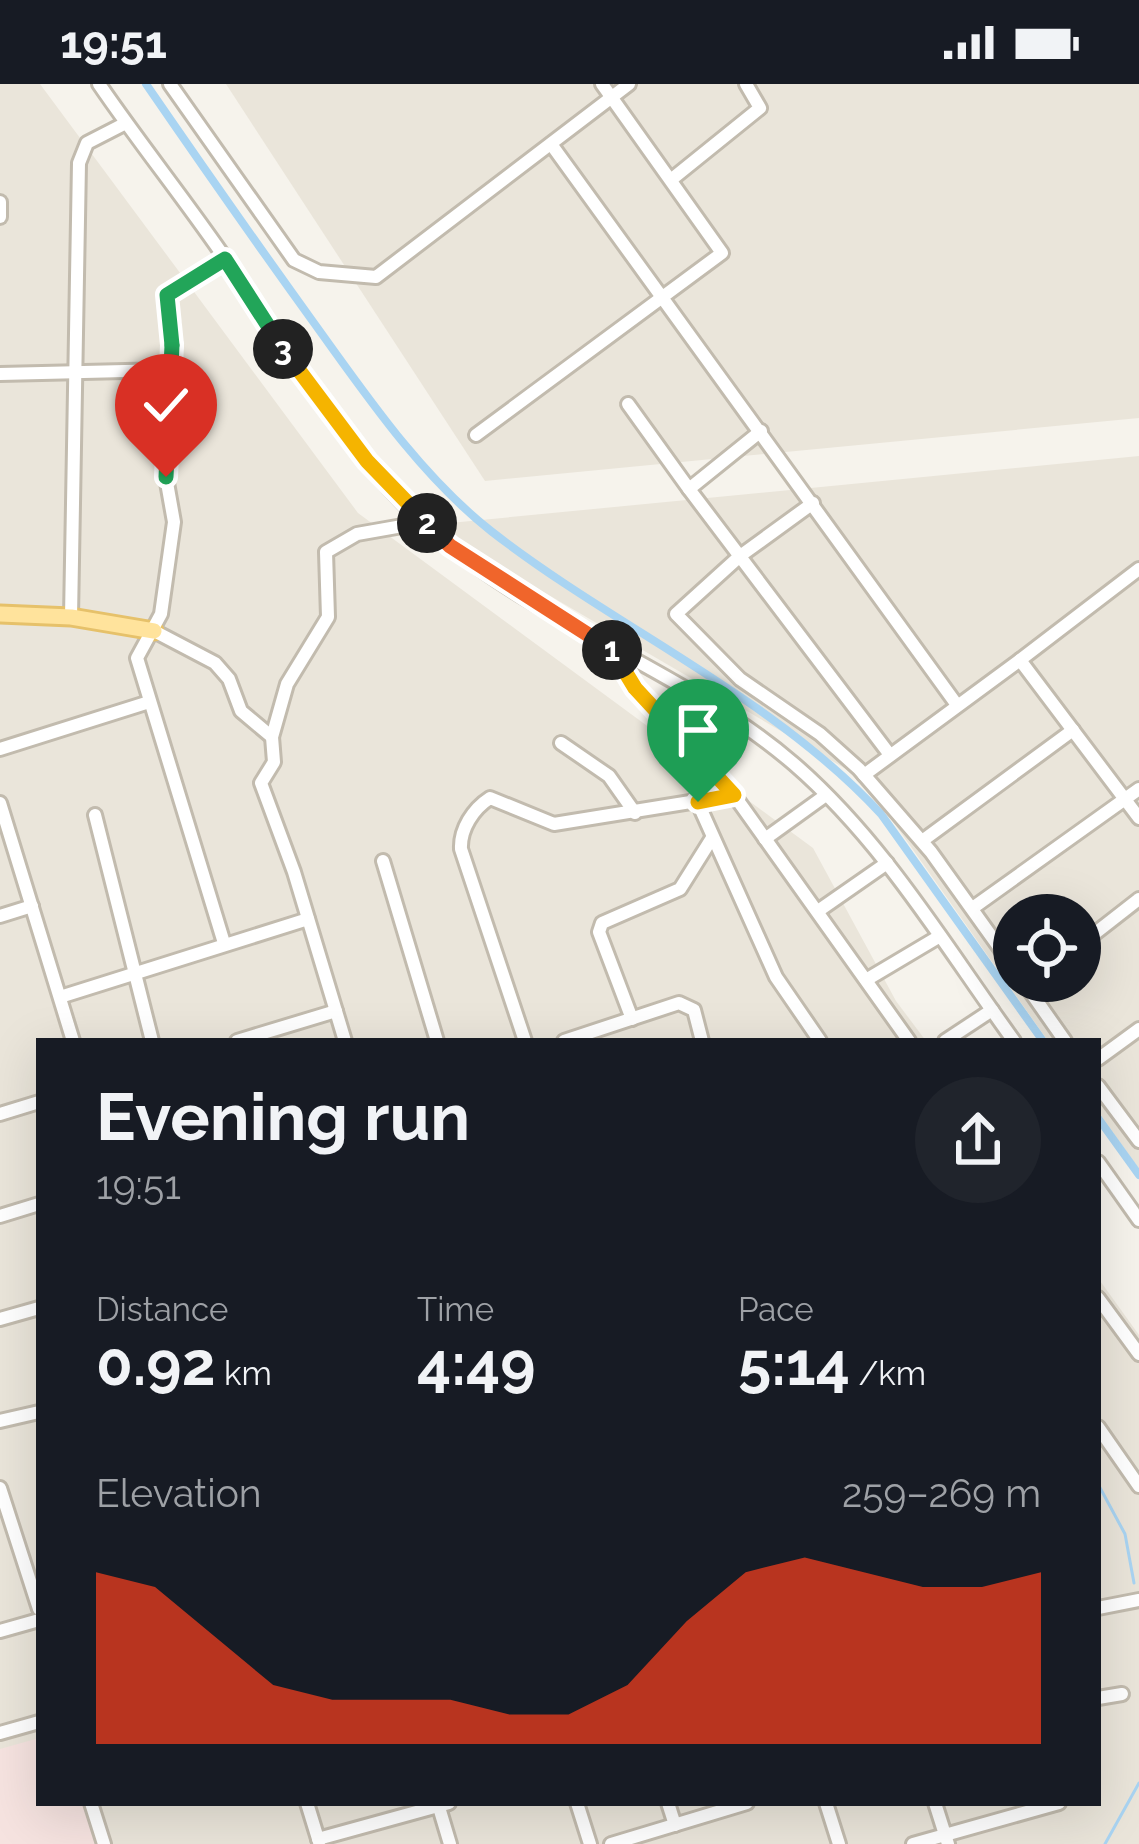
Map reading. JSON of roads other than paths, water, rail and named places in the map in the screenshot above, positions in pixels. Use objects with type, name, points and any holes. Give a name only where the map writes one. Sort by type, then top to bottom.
[{"type":"main road","points":[[0,614],[71,617],[154,631]]},
{"type":"street","points":[[100,84],[225,259],[307,386],[367,461],[425,522],[450,546],[737,722],[826,795],[886,863],[1012,1038]]},
{"type":"street","points":[[170,84],[294,260],[335,275],[376,277],[629,84]]},
{"type":"street","points":[[476,436],[722,254],[602,84]]},
{"type":"street","points":[[672,179],[760,108],[746,84]]},
{"type":"street","points":[[71,617],[76,461],[72,372],[82,151],[101,132],[126,123]]},
{"type":"street","points":[[550,144],[957,705]]},
{"type":"street","points":[[0,202],[0,218]]},
{"type":"street","points":[[224,943],[146,703],[136,658],[154,631],[174,522],[166,477],[167,370],[173,327],[167,295],[225,259]]},
{"type":"street","points":[[0,374],[167,370]]},
{"type":"street","points":[[628,404],[890,755]]},
{"type":"street","points":[[689,489],[761,431]]},
{"type":"street","points":[[813,502],[740,556],[676,614],[740,679],[820,734],[864,775],[922,841],[993,936]]},
{"type":"street","points":[[344,1038],[261,783],[274,761],[272,737],[287,684],[328,617],[326,552],[357,534],[425,522]]},
{"type":"street","points":[[864,775],[1139,569]]},
{"type":"street","points":[[154,631],[215,663],[229,679],[241,711],[272,737]]},
{"type":"street","points":[[610,646],[635,688],[734,795],[907,1038]]},
{"type":"street","points":[[1020,660],[1139,818]]},
{"type":"street","points":[[0,748],[146,703]]},
{"type":"street","points":[[922,841],[1073,730]]},
{"type":"street","points":[[561,743],[609,776],[635,813]]},
{"type":"street","points":[[974,907],[1139,789]]},
{"type":"street","points":[[524,1038],[461,849],[464,829],[490,797],[554,824],[734,795]]},
{"type":"street","points":[[765,838],[826,795]]},
{"type":"street","points":[[698,802],[776,977],[818,1038]]},
{"type":"street","points":[[0,803],[73,1038]]},
{"type":"street","points":[[95,815],[151,1038]]},
{"type":"street","points":[[632,1019],[599,932],[602,923],[680,889],[712,838]]},
{"type":"street","points":[[383,861],[436,1038]]},
{"type":"street","points":[[818,911],[886,863]]},
{"type":"street","points":[[1101,929],[1139,899]]},
{"type":"street","points":[[0,916],[32,906]]},
{"type":"street","points":[[60,998],[308,919]]},
{"type":"street","points":[[866,980],[940,936]]},
{"type":"street","points":[[1040,1002],[1063,1038]]},
{"type":"street","points":[[573,1038],[688,1003],[701,1038]]},
{"type":"street","points":[[950,1038],[992,1010]]},
{"type":"street","points":[[247,1038],[336,1011]]},
{"type":"street","points":[[1101,1057],[1139,1029]]},
{"type":"street","points":[[1101,1090],[1139,1141]]},
{"type":"street","points":[[0,1114],[36,1103]]},
{"type":"street","points":[[1101,1166],[1139,1220]]},
{"type":"street","points":[[1101,1188],[1111,1181]]},
{"type":"street","points":[[0,1216],[36,1205]]},
{"type":"street","points":[[1101,1302],[1139,1354]]},
{"type":"street","points":[[0,1319],[36,1308]]},
{"type":"street","points":[[1101,1326],[1113,1318]]},
{"type":"street","points":[[0,1421],[36,1413]]},
{"type":"street","points":[[1101,1430],[1139,1486]]},
{"type":"street","points":[[0,1488],[36,1600]]},
{"type":"street","points":[[1101,1607],[1139,1600]]},
{"type":"street","points":[[0,1631],[36,1621]]},
{"type":"street","points":[[1101,1698],[1122,1694]]},
{"type":"street","points":[[0,1733],[36,1723]]},
{"type":"street","points":[[92,1806],[104,1844]]},
{"type":"street","points":[[308,1806],[318,1842],[435,1806]]},
{"type":"street","points":[[442,1806],[450,1844]]},
{"type":"street","points":[[578,1806],[590,1844]]},
{"type":"street","points":[[669,1806],[675,1825]]},
{"type":"street","points":[[611,1844],[737,1806]]},
{"type":"street","points":[[827,1806],[839,1844]]},
{"type":"street","points":[[936,1806],[946,1839]]},
{"type":"street","points":[[914,1844],[946,1839],[1050,1806]]},
{"type":"waterway","points":[[146,84],[354,378],[441,485],[491,531],[539,566],[743,698],[838,772],[881,814],[1041,1038]]},
{"type":"waterway","points":[[1101,1122],[1139,1175]]},
{"type":"waterway","points":[[1101,1490],[1125,1534],[1134,1583]]},
{"type":"waterway","points":[[1105,1844],[1139,1783]]}]
